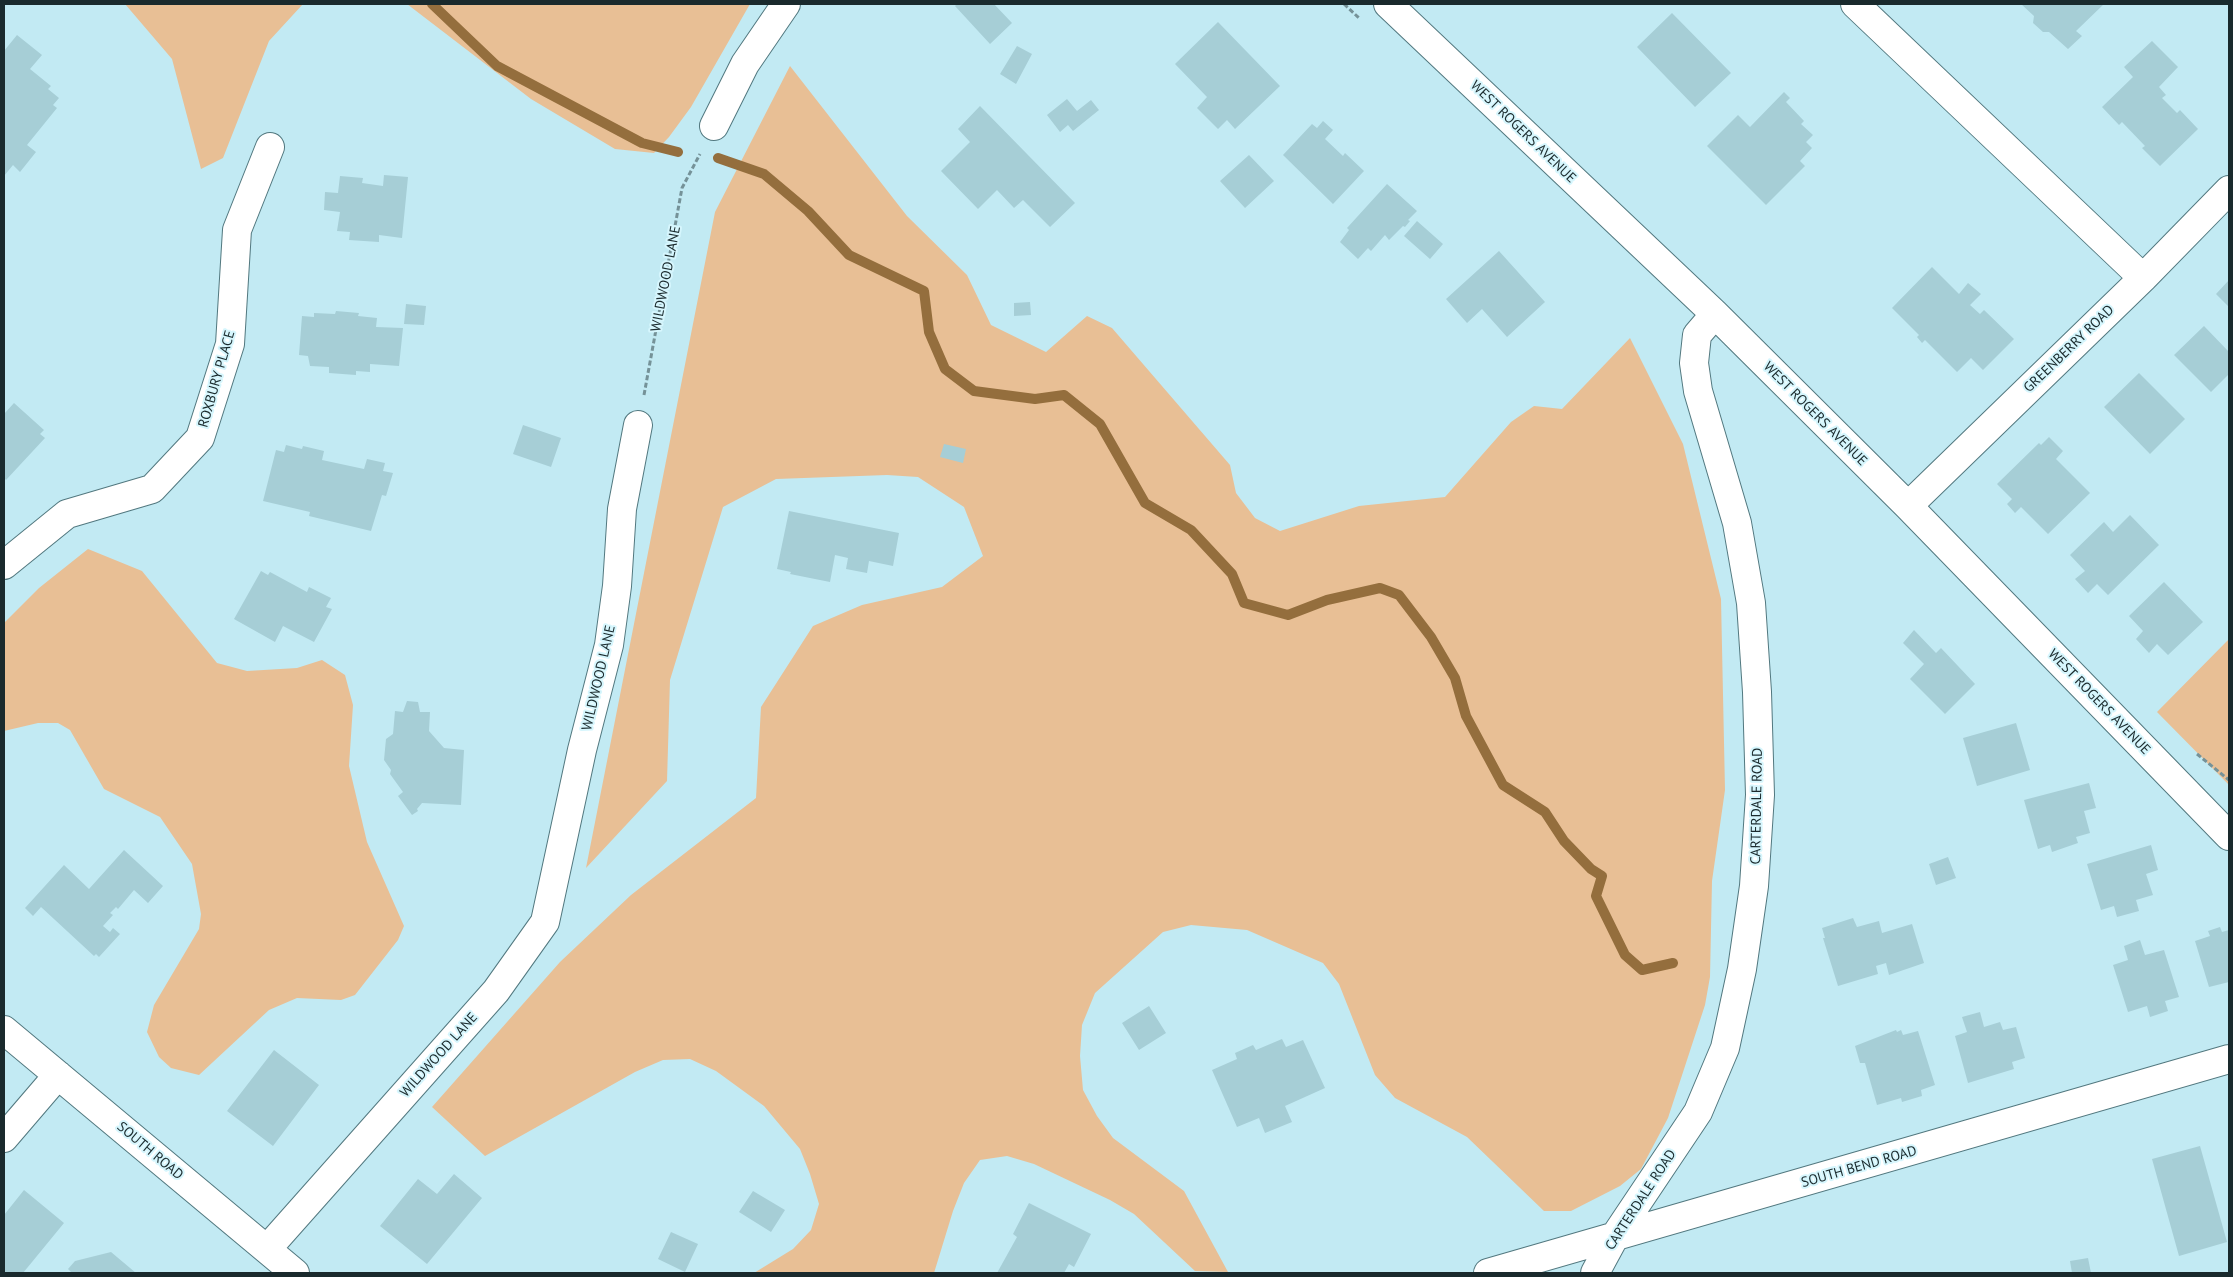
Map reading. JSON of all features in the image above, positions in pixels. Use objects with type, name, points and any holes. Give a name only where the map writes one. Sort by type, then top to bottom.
[{"type":"street","points":[[714,126],[745,64],[786,4]]},
{"type":"street","name":"WEST ROGERS AVENUE","points":[[1388,4],[1715,314],[1908,506],[2229,836]]},
{"type":"street","points":[[1855,4],[2142,278]]},
{"type":"street","name":"ROXBURY PLACE","points":[[4,565],[66,514],[152,489],[200,438],[230,344],[237,230],[270,147]]},
{"type":"street","name":"GREENBERRY ROAD","points":[[1908,506],[2142,278],[2229,190]]},
{"type":"street","name":"CARTERDALE ROAD","points":[[1595,1273],[1615,1236],[1698,1112],[1724,1048],[1742,969],[1754,886],[1760,795],[1757,692],[1751,603],[1737,523],[1698,392],[1694,363],[1697,335],[1715,314]]},
{"type":"street","name":"WILDWOOD LANE","points":[[267,1249],[496,991],[545,922],[582,750],[610,645],[617,586],[622,509],[638,425]]},
{"type":"street","name":"SOUTH ROAD","points":[[4,1030],[296,1273]]},
{"type":"street","name":"SOUTH BEND ROAD","points":[[1488,1273],[2229,1059]]},
{"type":"street","points":[[4,1138],[58,1075]]},
{"type":"path","name":"WILDWOOD LANE","points":[[638,425],[682,188],[714,126]]},
{"type":"shaded area","points":[[125,4],[303,4],[269,41],[223,158],[201,169],[172,59]]},
{"type":"shaded area","points":[[407,4],[750,4],[691,107],[669,137],[654,153],[615,149],[531,99]]},
{"type":"shaded area","points":[[790,66],[907,216],[967,275],[991,325],[1046,352],[1087,316],[1112,328],[1230,465],[1236,493],[1255,518],[1280,531],[1359,506],[1445,497],[1511,422],[1534,406],[1562,409],[1630,338],[1683,444],[1721,599],[1725,790],[1712,881],[1710,977],[1705,1005],[1668,1118],[1641,1169],[1620,1186],[1571,1211],[1544,1211],[1467,1137],[1395,1098],[1375,1075],[1339,984],[1323,963],[1247,930],[1191,925],[1163,932],[1095,993],[1082,1025],[1080,1056],[1083,1090],[1097,1116],[1113,1138],[1184,1191],[1228,1272],[1195,1271],[1134,1214],[1110,1200],[1034,1164],[1007,1156],[980,1160],[964,1183],[953,1211],[934,1273],[754,1273],[793,1249],[811,1230],[819,1204],[800,1149],[764,1106],[716,1071],[690,1059],[663,1060],[635,1072],[485,1156],[432,1107],[560,962],[631,895],[756,798],[761,707],[813,626],[862,605],[942,587],[983,556],[964,507],[918,477],[887,475],[776,479],[723,507],[670,680],[667,781],[586,868],[715,212]]},
{"type":"shaded area","points":[[88,549],[142,571],[217,663],[247,671],[297,668],[322,660],[345,675],[353,705],[349,766],[367,842],[404,926],[398,940],[355,995],[341,1000],[297,998],[269,1010],[199,1075],[171,1068],[159,1057],[147,1032],[154,1005],[199,929],[201,914],[192,864],[160,817],[104,789],[70,730],[58,723],[38,723],[4,731],[4,623],[39,588]]},
{"type":"shaded area","points":[[2229,639],[2229,785],[2157,712]]},
{"type":"building","points":[[957,4],[994,4],[1012,23],[990,44],[955,6]]},
{"type":"building","points":[[2021,4],[2104,4],[2076,31],[2082,36],[2068,49],[2049,32],[2043,32],[2033,23],[2034,16]]},
{"type":"building","points":[[1672,13],[1731,73],[1695,107],[1637,47]]},
{"type":"building","points":[[1218,22],[1280,86],[1235,129],[1227,120],[1218,129],[1197,108],[1207,97],[1175,64]]},
{"type":"building","points":[[17,35],[42,55],[30,69],[51,86],[48,89],[59,98],[53,105],[57,108],[27,145],[36,152],[20,172],[13,165],[4,176],[4,51]]},
{"type":"building","points":[[2152,41],[2178,67],[2159,87],[2166,95],[2162,98],[2177,113],[2180,110],[2198,129],[2160,166],[2142,148],[2145,146],[2122,122],[2119,125],[2102,107],[2133,77],[2124,67]]},
{"type":"building","points":[[1017,46],[1032,54],[1016,84],[1000,74]]},
{"type":"building","points":[[1784,92],[1790,98],[1786,102],[1804,121],[1801,124],[1813,135],[1806,142],[1812,148],[1800,161],[1805,166],[1766,205],[1707,146],[1738,115],[1750,127]]},
{"type":"building","points":[[1067,99],[1077,111],[1091,100],[1099,110],[1073,131],[1068,125],[1060,132],[1047,115]]},
{"type":"building","points":[[980,106],[1075,203],[1050,227],[1023,200],[1014,208],[997,190],[978,209],[941,171],[970,142],[958,129]]},
{"type":"building","points":[[1323,121],[1333,130],[1325,139],[1343,156],[1345,153],[1364,171],[1333,204],[1283,155],[1312,124],[1317,128]]},
{"type":"building","points":[[1249,155],[1274,181],[1245,208],[1220,181]]},
{"type":"building","points":[[384,175],[408,177],[402,238],[379,235],[379,242],[349,240],[350,232],[337,231],[340,212],[324,210],[325,192],[338,193],[340,176],[363,178],[362,183],[383,186]]},
{"type":"building","points":[[1387,184],[1417,211],[1408,220],[1410,221],[1405,227],[1403,226],[1389,240],[1385,235],[1371,251],[1368,248],[1358,259],[1340,242],[1349,230],[1347,228]]},
{"type":"building","points":[[1417,221],[1443,244],[1430,259],[1404,236]]},
{"type":"building","points":[[1499,251],[1545,302],[1507,337],[1482,309],[1467,323],[1446,299]]},
{"type":"building","points":[[1932,267],[1959,294],[1968,283],[1981,294],[1970,305],[1980,314],[1984,310],[2014,339],[1983,370],[1971,358],[1957,372],[1925,340],[1922,343],[1917,337],[1919,335],[1892,308]]},
{"type":"building","points":[[2229,280],[2229,307],[2216,294]]},
{"type":"building","points":[[1030,302],[1031,315],[1014,316],[1014,303]]},
{"type":"building","points":[[406,304],[426,306],[424,325],[404,324]]},
{"type":"building","points":[[336,311],[359,313],[358,316],[377,318],[376,327],[403,328],[399,366],[370,364],[370,372],[356,371],[356,375],[329,373],[329,367],[310,366],[308,356],[299,355],[302,316],[314,317],[314,313],[335,314]]},
{"type":"building","points":[[2204,326],[2229,352],[2229,374],[2211,392],[2174,355]]},
{"type":"building","points":[[2139,373],[2185,419],[2150,454],[2104,407]]},
{"type":"building","points":[[14,403],[44,430],[40,434],[45,438],[6,480],[4,478],[4,414]]},
{"type":"building","points":[[523,425],[561,438],[551,467],[513,454]]},
{"type":"building","points":[[2049,437],[2063,451],[2056,459],[2090,493],[2048,534],[2021,507],[2015,513],[2007,504],[2012,499],[1997,484],[2039,443],[2041,445]]},
{"type":"building","points":[[944,444],[966,449],[963,463],[940,457]]},
{"type":"building","points":[[286,445],[302,449],[303,446],[324,451],[322,460],[364,469],[367,459],[385,463],[383,471],[393,473],[386,496],[382,495],[371,531],[309,516],[310,512],[263,501],[276,450],[284,452]]},
{"type":"building","points":[[789,511],[899,533],[893,566],[869,561],[867,573],[846,569],[848,558],[835,555],[830,582],[790,574],[791,572],[777,569]]},
{"type":"building","points":[[2130,515],[2159,545],[2108,595],[2097,584],[2088,593],[2075,579],[2085,571],[2070,555],[2104,522],[2113,532]]},
{"type":"building","points":[[261,571],[268,575],[270,572],[307,592],[309,587],[331,598],[326,607],[332,609],[314,642],[283,626],[275,642],[234,619]]},
{"type":"building","points":[[2164,582],[2203,622],[2168,655],[2157,644],[2149,653],[2136,639],[2143,631],[2129,616]]},
{"type":"building","points":[[1914,630],[1936,653],[1941,648],[1975,684],[1945,714],[1910,679],[1924,664],[1903,643]]},
{"type":"building","points":[[407,701],[418,702],[420,712],[430,712],[429,731],[444,748],[464,750],[461,805],[422,803],[417,809],[418,811],[412,815],[398,796],[403,792],[390,774],[391,770],[384,760],[386,739],[393,734],[395,711],[403,712]]},
{"type":"building","points":[[2016,723],[2030,770],[1977,786],[1963,738]]},
{"type":"building","points":[[2089,783],[2096,808],[2084,811],[2090,833],[2076,837],[2078,843],[2052,852],[2050,845],[2038,849],[2024,800]]},
{"type":"building","points":[[2151,845],[2158,870],[2146,874],[2153,895],[2136,900],[2139,911],[2117,917],[2114,906],[2101,910],[2087,864]]},
{"type":"building","points":[[124,850],[163,886],[148,903],[134,890],[118,909],[116,907],[110,913],[113,915],[103,926],[110,932],[113,928],[120,934],[99,957],[96,954],[94,956],[41,907],[33,916],[25,908],[64,865],[89,889]]},
{"type":"building","points":[[1948,857],[1956,878],[1936,885],[1929,864]]},
{"type":"building","points":[[1853,918],[1857,927],[1879,921],[1882,933],[1912,924],[1924,963],[1889,975],[1886,963],[1876,966],[1878,974],[1838,986],[1823,938],[1825,938],[1822,928]]},
{"type":"building","points":[[2220,927],[2222,932],[2229,930],[2229,982],[2209,987],[2195,941],[2210,936],[2208,931]]},
{"type":"building","points":[[2140,940],[2145,955],[2164,950],[2179,997],[2165,1001],[2168,1011],[2150,1017],[2147,1006],[2128,1012],[2113,965],[2128,960],[2124,946]]},
{"type":"building","points":[[1149,1006],[1166,1033],[1139,1050],[1122,1023]]},
{"type":"building","points":[[1980,1012],[1984,1027],[2000,1022],[2003,1030],[2016,1027],[2025,1058],[2012,1062],[2014,1069],[1968,1083],[1955,1036],[1967,1032],[1962,1017]]},
{"type":"building","points":[[1896,1030],[1897,1032],[1901,1030],[1903,1035],[1918,1031],[1935,1085],[1921,1090],[1922,1096],[1902,1102],[1901,1098],[1877,1105],[1865,1063],[1860,1063],[1855,1046]]},
{"type":"building","points":[[1282,1039],[1286,1047],[1303,1040],[1325,1088],[1285,1106],[1292,1122],[1265,1133],[1259,1118],[1237,1127],[1212,1070],[1237,1059],[1235,1053],[1253,1045],[1256,1050]]},
{"type":"building","points":[[274,1050],[319,1085],[273,1146],[227,1111]]},
{"type":"building","points":[[2200,1146],[2227,1242],[2179,1256],[2152,1159]]},
{"type":"building","points":[[454,1174],[482,1198],[427,1264],[380,1226],[418,1179],[437,1194]]},
{"type":"building","points":[[24,1190],[64,1223],[23,1273],[4,1273],[4,1215]]},
{"type":"building","points":[[753,1191],[785,1210],[771,1232],[739,1212]]},
{"type":"building","points":[[1029,1203],[1091,1234],[1074,1267],[1069,1264],[1064,1273],[997,1273],[1017,1237],[1013,1234]]},
{"type":"building","points":[[671,1232],[698,1244],[685,1272],[658,1259]]},
{"type":"building","points":[[111,1252],[136,1273],[72,1273],[68,1269],[75,1261]]},
{"type":"building","points":[[2088,1258],[2091,1273],[2072,1273],[2070,1261]]},
{"type":"waterway","points":[[432,4],[497,66],[642,143],[678,152]]},
{"type":"waterway","points":[[718,158],[764,174],[808,211],[849,255],[924,291],[929,332],[945,369],[974,391],[1035,399],[1064,395],[1100,424],[1145,503],[1191,530],[1232,574],[1244,603],[1288,615],[1327,600],[1380,588],[1399,595],[1431,637],[1455,678],[1466,716],[1503,785],[1545,812],[1564,841],[1591,869],[1602,876],[1596,896],[1625,955],[1642,970],[1673,963]]}]
